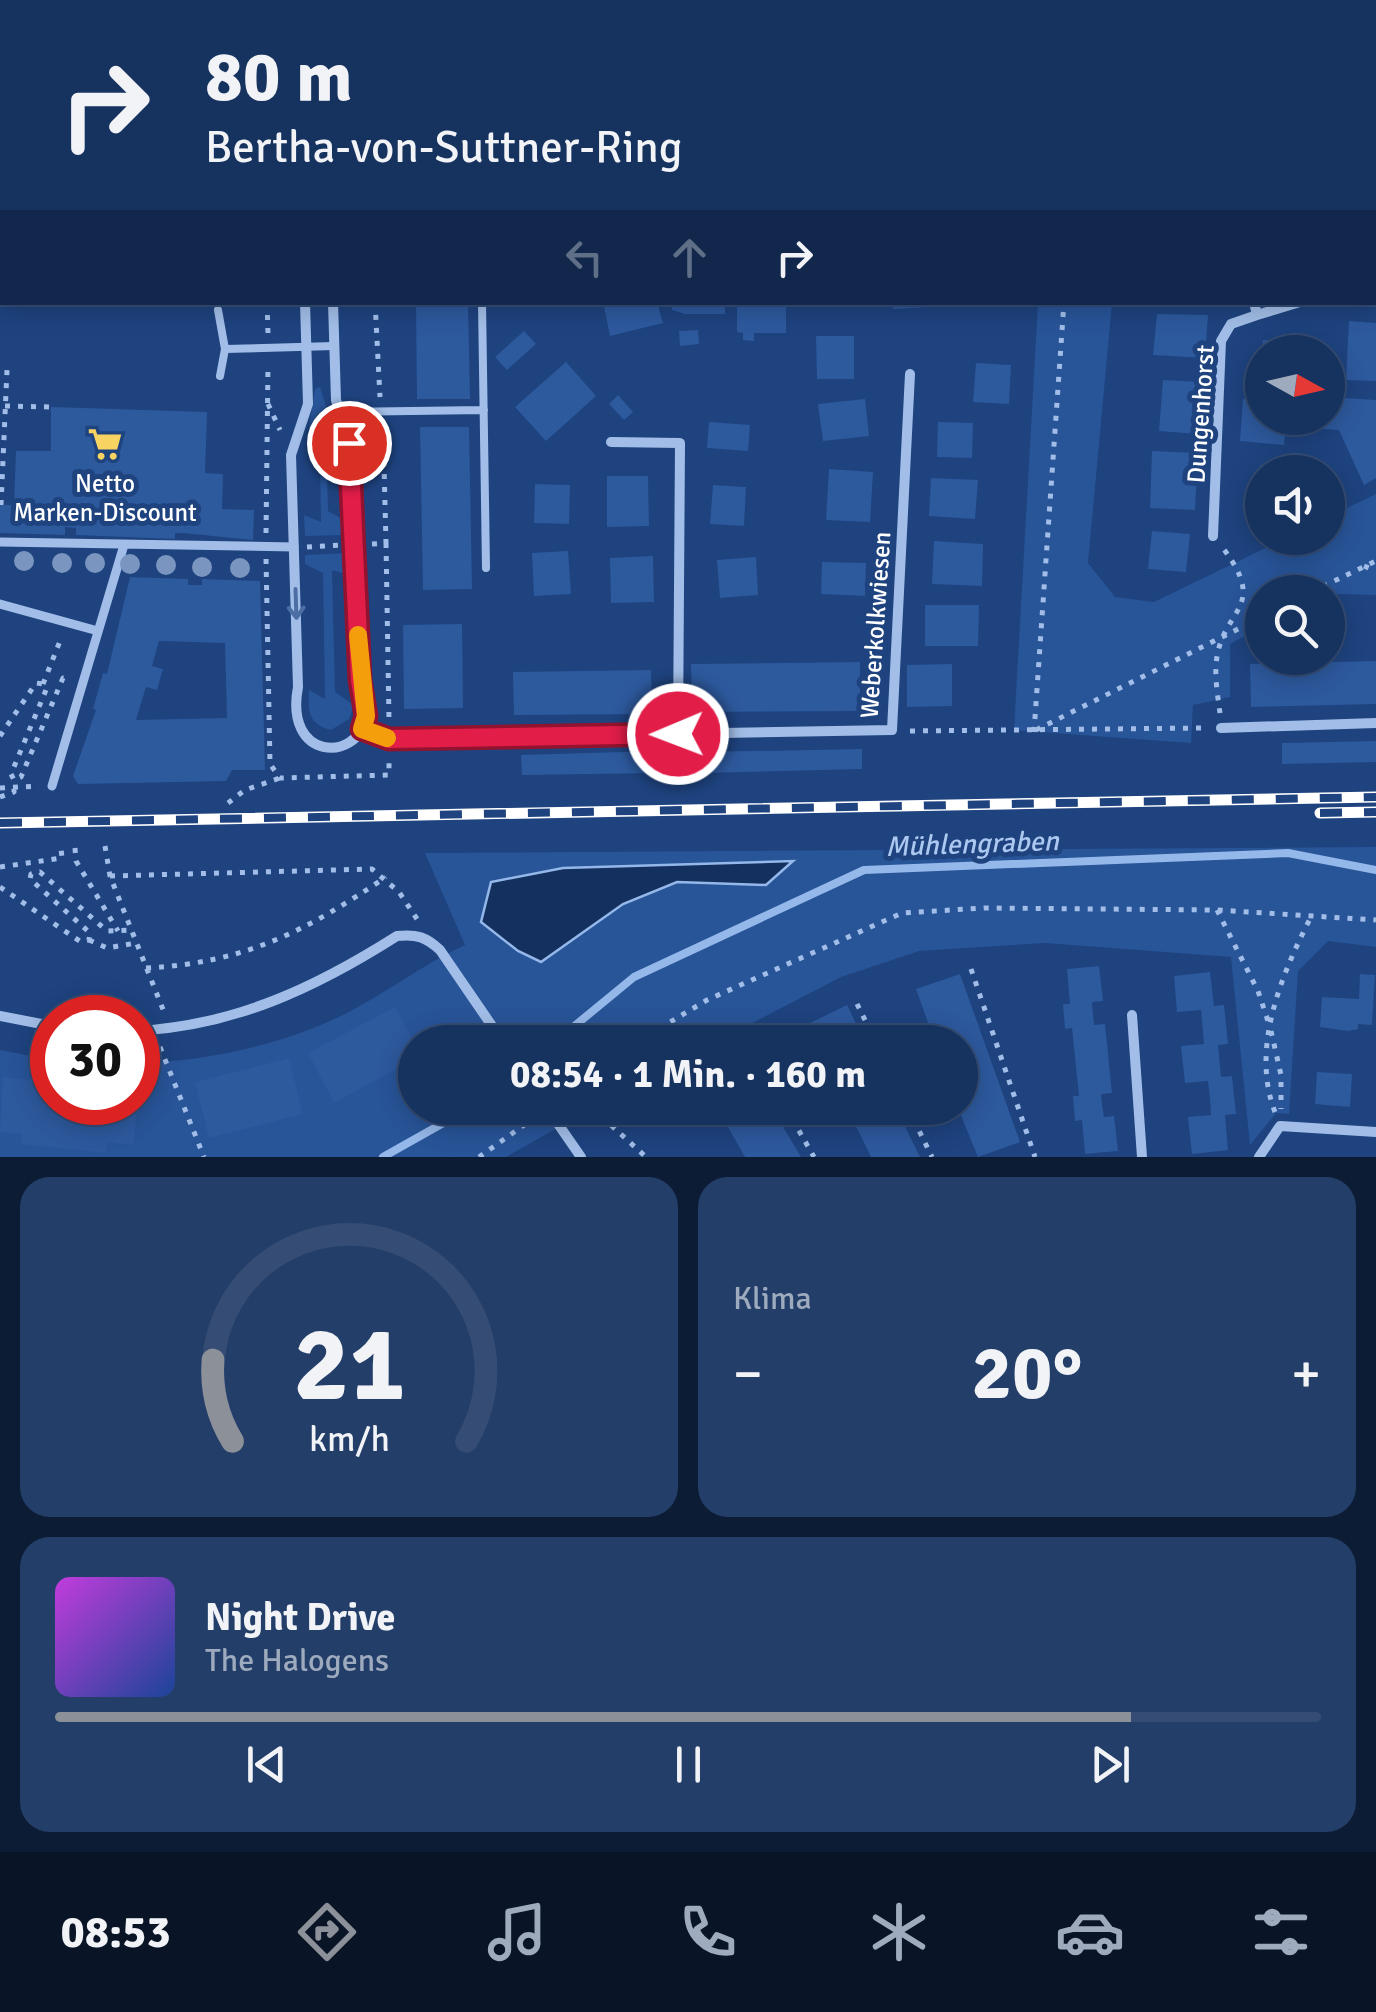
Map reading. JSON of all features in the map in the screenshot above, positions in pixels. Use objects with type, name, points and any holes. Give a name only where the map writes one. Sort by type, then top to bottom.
[{"type":"street","points":[[304,305],[308,404],[291,455],[297,727],[310,743],[334,748],[351,742],[362,729],[366,716],[360,680],[352,458],[338,412],[333,305]]},
{"type":"street","name":"Dungenhorst","points":[[1213,536],[1221,340],[1231,324],[1256,309],[1281,305]]},
{"type":"street","name":"Weberkolkwiesen","points":[[362,729],[389,739],[892,730],[910,374]]},
{"type":"street","points":[[611,442],[680,444],[678,734]]},
{"type":"street","points":[[0,542],[294,547]]},
{"type":"street","points":[[52,786],[124,545]]},
{"type":"street","points":[[0,604],[98,631]]},
{"type":"street","points":[[1220,728],[1376,723]]},
{"type":"street","points":[[160,1030],[274,1004],[397,936],[426,938],[440,950],[491,1025]]},
{"type":"street","points":[[1132,1014],[1142,1157]]},
{"type":"street","points":[[0,1016],[30,1022]]},
{"type":"street","points":[[559,1125],[581,1157]]},
{"type":"street","points":[[1259,1157],[1280,1126],[1376,1132]]},
{"type":"lane","points":[[482,305],[486,568]]},
{"type":"lane","points":[[218,310],[226,349],[220,376]]},
{"type":"lane","points":[[226,349],[334,346]]},
{"type":"lane","points":[[338,412],[484,410]]},
{"type":"path","points":[[375,305],[383,414],[389,739]]},
{"type":"path","points":[[1034,732],[1064,305]]},
{"type":"path","points":[[2,505],[7,370]]},
{"type":"path","points":[[6,406],[50,407]]},
{"type":"path","points":[[892,730],[1220,728],[1216,663],[1224,635],[1243,602],[1242,573],[1213,536]]},
{"type":"path","points":[[294,547],[386,543]]},
{"type":"path","points":[[1345,575],[1376,560]]},
{"type":"path","points":[[1364,566],[1376,571]]},
{"type":"path","points":[[0,796],[14,792],[11,774],[46,690],[44,684],[66,622]]},
{"type":"path","points":[[1034,732],[1245,624]]},
{"type":"path","points":[[0,788],[22,777],[64,678],[83,684]]},
{"type":"path","points":[[0,736],[36,684],[44,684]]},
{"type":"path","points":[[228,803],[245,790],[280,778]]},
{"type":"path","points":[[14,783],[26,787]]},
{"type":"path","points":[[105,846],[110,876],[170,1029]]},
{"type":"path","points":[[0,867],[62,858],[61,848]]},
{"type":"path","points":[[75,848],[76,861],[118,931]]},
{"type":"path","points":[[28,864],[30,880],[90,932],[89,940]]},
{"type":"path","points":[[110,876],[372,869],[386,877],[411,906],[426,938]]},
{"type":"path","points":[[31,874],[40,872],[108,931],[132,930]]},
{"type":"path","points":[[146,968],[218,961],[279,941],[386,877]]},
{"type":"path","points":[[0,887],[81,942],[89,940],[107,948],[136,943]]},
{"type":"path","points":[[665,1025],[708,1000],[902,913],[984,908],[1217,910],[1376,920]]},
{"type":"path","points":[[1217,910],[1258,991],[1269,1023],[1281,1075],[1280,1126]]},
{"type":"path","points":[[1280,1126],[1268,1095],[1269,1023],[1292,954],[1312,915]]},
{"type":"path","points":[[971,969],[1035,1157]]},
{"type":"path","points":[[858,1004],[868,1025]]},
{"type":"path","points":[[160,1047],[204,1157]]},
{"type":"path","points":[[479,1157],[523,1125]]},
{"type":"path","points":[[611,1125],[646,1157]]},
{"type":"path","points":[[796,1125],[814,1157]]},
{"type":"path","points":[[916,1125],[932,1157]]},
{"type":"shaded area","points":[[1038,305],[1112,305],[1088,563],[1115,597],[1154,602],[1251,555],[1345,555],[1345,509],[1376,494],[1376,595],[1345,594],[1345,575],[1245,575],[1245,636],[1230,644],[1230,697],[1193,705],[1191,743],[1014,730]]},
{"type":"shaded area","points":[[320,387],[342,456],[343,476],[327,469],[328,511],[344,520],[344,535],[305,536],[304,515],[321,522],[320,455],[307,441],[315,389]]},
{"type":"shaded area","points":[[348,553],[349,575],[332,570],[335,692],[354,705],[349,719],[331,730],[314,721],[309,711],[309,690],[325,699],[323,573],[305,564],[305,555]]},
{"type":"shaded area","points":[[1376,847],[1376,947],[1328,941],[1298,971],[1289,1114],[1276,1113],[1250,1145],[1231,957],[1045,943],[919,951],[841,977],[749,1025],[398,1025],[398,1125],[563,1125],[506,1157],[0,1157],[0,1050],[30,1056],[30,1125],[160,1125],[160,1061],[217,1055],[270,1043],[321,1025],[465,945],[425,853]]},
{"type":"shaded area","points":[[793,861],[766,885],[677,882],[623,904],[541,962],[518,951],[481,922],[491,882],[563,868]]},
{"type":"building","points":[[416,305],[468,305],[470,399],[417,399]]},
{"type":"building","points":[[604,305],[658,305],[663,323],[610,336]]},
{"type":"building","points":[[672,305],[725,305],[725,314],[685,314],[672,310]]},
{"type":"building","points":[[737,305],[786,305],[786,333],[754,333],[754,341],[743,340],[743,333],[737,332]]},
{"type":"building","points":[[892,305],[930,307],[893,309]]},
{"type":"building","points":[[1157,314],[1208,315],[1205,358],[1153,355]]},
{"type":"building","points":[[1349,321],[1376,323],[1376,381],[1346,380]]},
{"type":"building","points":[[698,330],[699,344],[680,346],[679,331]]},
{"type":"building","points":[[524,331],[536,344],[507,370],[495,357]]},
{"type":"building","points":[[816,336],[854,336],[854,379],[817,379]]},
{"type":"building","points":[[566,362],[596,396],[546,441],[515,407]]},
{"type":"building","points":[[976,363],[1011,365],[1009,404],[973,402]]},
{"type":"building","points":[[1163,380],[1201,382],[1197,434],[1159,431]]},
{"type":"building","points":[[618,395],[633,412],[624,420],[609,404]]},
{"type":"building","points":[[1345,398],[1376,400],[1376,478],[1364,485],[1341,435],[1345,435]]},
{"type":"building","points":[[865,399],[869,436],[823,441],[818,404]]},
{"type":"building","points":[[1243,399],[1245,435],[1285,435],[1284,445],[1240,441]]},
{"type":"building","points":[[51,407],[207,412],[205,473],[223,474],[222,509],[254,510],[253,540],[183,533],[175,533],[175,539],[76,535],[76,528],[65,527],[65,535],[0,533],[0,505],[14,505],[16,451],[51,451]]},
{"type":"building","points":[[709,422],[750,425],[748,451],[707,448]]},
{"type":"building","points":[[938,422],[973,423],[972,458],[937,457]]},
{"type":"building","points":[[420,427],[469,427],[472,589],[423,590]]},
{"type":"building","points":[[1152,451],[1198,453],[1195,510],[1150,508]]},
{"type":"building","points":[[829,469],[873,472],[870,522],[826,520]]},
{"type":"building","points":[[607,476],[648,476],[649,526],[607,527]]},
{"type":"building","points":[[931,478],[978,480],[975,519],[929,516]]},
{"type":"building","points":[[535,484],[570,485],[569,524],[534,523]]},
{"type":"building","points":[[713,485],[746,487],[744,526],[710,524]]},
{"type":"building","points":[[1152,531],[1190,534],[1186,572],[1148,569]]},
{"type":"building","points":[[934,541],[983,544],[982,586],[932,584]]},
{"type":"building","points":[[568,551],[571,594],[534,596],[532,553]]},
{"type":"building","points":[[653,556],[654,602],[611,603],[610,558]]},
{"type":"building","points":[[756,557],[758,595],[720,598],[717,560]]},
{"type":"building","points":[[822,562],[866,563],[865,596],[821,594]]},
{"type":"building","points":[[130,577],[188,579],[188,585],[202,585],[202,579],[260,581],[265,770],[232,770],[226,781],[78,784],[73,776],[96,710],[93,709],[103,673],[107,674]],"holes":[[[159,641],[225,643],[227,718],[136,720],[146,687],[157,690],[163,669],[152,666]]]},
{"type":"building","points":[[925,605],[979,605],[978,646],[925,646]]},
{"type":"building","points":[[462,624],[463,708],[404,709],[403,625]]},
{"type":"building","points":[[1376,661],[1376,704],[1251,707],[1250,675],[1345,675],[1345,662]]},
{"type":"building","points":[[860,662],[860,711],[692,712],[691,664]]},
{"type":"building","points":[[952,664],[952,706],[907,707],[907,665]]},
{"type":"building","points":[[651,670],[652,714],[514,715],[513,672]]},
{"type":"building","points":[[1376,741],[1376,762],[1282,764],[1282,743]]},
{"type":"building","points":[[862,749],[862,769],[702,773],[702,752]]},
{"type":"building","points":[[658,751],[658,773],[522,775],[521,755]]},
{"type":"building","points":[[1099,966],[1103,1001],[1092,1002],[1094,1025],[1105,1024],[1112,1093],[1101,1094],[1102,1105],[1104,1117],[1114,1116],[1118,1151],[1085,1154],[1082,1120],[1075,1121],[1073,1096],[1079,1096],[1072,1028],[1065,1029],[1063,1004],[1070,1004],[1067,969]]},
{"type":"building","points":[[1210,972],[1214,1006],[1224,1005],[1228,1044],[1218,1045],[1221,1077],[1232,1076],[1236,1114],[1225,1115],[1228,1150],[1192,1154],[1188,1117],[1211,1115],[1210,1098],[1208,1081],[1185,1083],[1181,1046],[1204,1044],[1201,1010],[1177,1012],[1174,976]]},
{"type":"building","points":[[960,974],[1020,1142],[978,1157],[965,1125],[978,1125],[978,1025],[929,1025],[916,989]]},
{"type":"building","points":[[1360,974],[1375,975],[1372,1025],[1358,1024],[1358,1029],[1348,1031],[1320,1027],[1322,997],[1359,999]]},
{"type":"building","points":[[847,1005],[857,1025],[806,1025]]},
{"type":"building","points":[[395,1007],[405,1025],[398,1025],[398,1068],[334,1103],[308,1053]]},
{"type":"building","points":[[289,1058],[303,1114],[209,1138],[195,1082]]},
{"type":"building","points":[[1317,1072],[1352,1074],[1350,1107],[1315,1104]]},
{"type":"building","points":[[3,1077],[30,1080],[30,1125],[135,1125],[133,1145],[107,1142],[106,1153],[21,1144],[22,1134],[0,1132]]},
{"type":"building","points":[[727,1125],[782,1125],[801,1157],[745,1157]]},
{"type":"building","points":[[855,1125],[904,1125],[920,1157],[871,1157]]},
{"type":"waterway","name":"Mühlengraben","points":[[576,1025],[634,977],[864,870],[1288,853],[1376,870]]},
{"type":"waterway","name":"Mühlengraben","points":[[383,1157],[440,1125]]},
{"type":"railway","points":[[0,823],[1376,797]]},
{"type":"railway","points":[[1320,813],[1376,812]]},
{"type":"slow traffic","points":[[358,635],[366,716],[362,729],[387,738]]},
{"type":"place","name":"Netto Marken-Discount","points":[[105,444]]},
{"type":"route","points":[[349,443],[360,680],[366,716],[362,729],[389,739],[678,734]]}]
